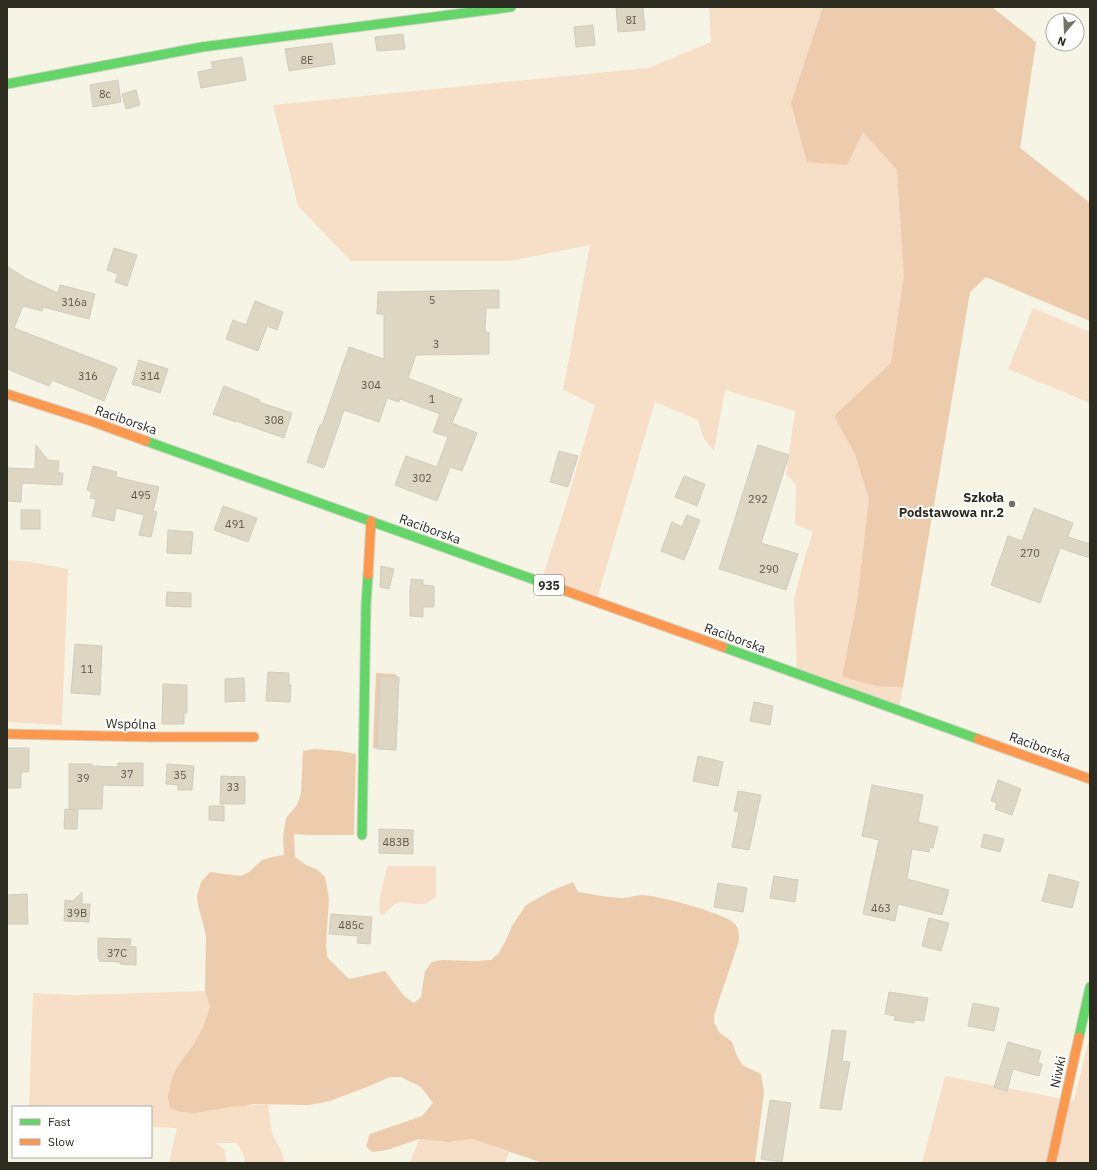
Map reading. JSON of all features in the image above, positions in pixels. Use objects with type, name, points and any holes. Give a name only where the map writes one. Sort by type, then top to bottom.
[{"type":"street","points":[[7,84],[202,47],[511,7]]},
{"type":"street","name":"Raciborska","points":[[7,394],[91,421],[1090,779]]},
{"type":"street","points":[[362,835],[366,604],[370,521]]},
{"type":"street","name":"Wspólna","points":[[7,734],[153,737],[254,737]]},
{"type":"street","name":"Niwki","points":[[1051,1163],[1090,987]]},
{"type":"shaded area","points":[[709,7],[992,7],[1036,42],[1020,148],[1090,203],[1090,321],[986,277],[970,292],[899,710],[797,674],[794,599],[813,532],[795,524],[796,485],[786,474],[795,411],[725,390],[714,451],[704,439],[698,420],[655,402],[596,602],[541,582],[567,501],[595,405],[563,390],[590,245],[510,261],[351,261],[298,206],[273,105],[648,68],[711,42]]},
{"type":"shaded area","points":[[823,7],[992,7],[1036,42],[1020,148],[1090,203],[1090,321],[986,277],[970,292],[903,687],[877,686],[842,677],[857,602],[869,499],[855,454],[834,416],[891,363],[904,276],[897,170],[863,132],[847,165],[807,162],[791,103]]},
{"type":"shaded area","points":[[1033,308],[1090,332],[1090,403],[1008,369]]},
{"type":"shaded area","points":[[7,560],[31,562],[68,569],[62,725],[7,722]]},
{"type":"shaded area","points":[[376,673],[396,674],[393,749],[373,748]]},
{"type":"shaded area","points":[[314,749],[356,754],[354,835],[294,834],[295,857],[306,865],[318,870],[325,877],[329,899],[326,943],[327,957],[349,979],[385,971],[404,996],[414,1003],[421,997],[425,971],[432,962],[442,960],[491,960],[499,953],[512,926],[526,905],[551,891],[573,882],[578,892],[618,898],[641,895],[661,898],[705,910],[735,924],[739,934],[739,941],[714,1015],[714,1022],[719,1032],[732,1042],[742,1065],[761,1074],[764,1092],[755,1163],[543,1163],[472,1139],[448,1142],[419,1139],[387,1150],[372,1152],[366,1146],[370,1134],[422,1116],[433,1103],[421,1087],[401,1077],[390,1077],[330,1101],[309,1105],[254,1104],[196,1113],[180,1112],[170,1108],[168,1097],[172,1078],[177,1067],[193,1045],[203,1027],[210,1007],[205,991],[206,935],[197,897],[201,882],[210,872],[241,876],[249,872],[262,860],[284,855],[283,836],[286,818],[297,805],[301,793],[303,751]]},
{"type":"shaded area","points":[[387,866],[436,866],[436,897],[426,904],[401,902],[395,904],[383,915],[380,914],[380,896]]},
{"type":"shaded area","points":[[205,991],[210,1007],[203,1027],[186,1054],[209,1111],[221,1108],[268,1104],[272,1133],[283,1155],[284,1163],[244,1163],[245,1158],[237,1143],[215,1143],[224,1149],[227,1163],[169,1163],[177,1128],[152,1127],[152,1106],[29,1106],[33,993],[75,995]]},
{"type":"shaded area","points":[[1090,1035],[1090,1163],[922,1163],[945,1076],[1074,1101]]},
{"type":"shaded area","points":[[419,1139],[444,1142],[472,1139],[509,1152],[505,1163],[410,1163]]},
{"type":"building","points":[[616,7],[643,7],[645,30],[618,32]]},
{"type":"building","points":[[593,25],[595,45],[576,47],[574,27]]},
{"type":"building","points":[[403,34],[405,49],[377,51],[375,37]]},
{"type":"building","points":[[332,43],[335,64],[289,71],[285,49]]},
{"type":"building","points":[[242,57],[246,80],[201,88],[198,72],[213,69],[211,62]]},
{"type":"building","points":[[118,80],[121,102],[93,107],[90,85]]},
{"type":"building","points":[[136,90],[140,105],[126,109],[122,94]]},
{"type":"building","points":[[114,248],[137,255],[127,286],[115,282],[118,274],[107,270]]},
{"type":"building","points":[[7,266],[25,278],[58,293],[60,285],[95,294],[89,319],[43,307],[42,311],[23,306],[14,328],[117,368],[104,401],[52,380],[49,386],[7,369]]},
{"type":"building","points":[[499,290],[499,308],[486,308],[485,332],[489,332],[489,354],[416,355],[408,378],[462,399],[452,423],[477,433],[462,471],[450,467],[437,501],[395,485],[406,456],[437,467],[448,437],[433,432],[440,414],[400,399],[399,402],[387,398],[379,422],[344,410],[324,468],[307,462],[320,425],[322,425],[349,347],[384,359],[384,314],[377,314],[378,292]]},
{"type":"building","points":[[255,301],[283,312],[277,330],[267,326],[258,351],[226,339],[233,320],[246,325]]},
{"type":"building","points":[[139,360],[168,369],[160,393],[132,384]]},
{"type":"building","points":[[224,386],[260,400],[259,402],[292,413],[284,438],[213,414]]},
{"type":"building","points":[[36,445],[48,460],[59,461],[58,473],[63,473],[62,485],[22,483],[21,502],[7,501],[7,468],[35,469]]},
{"type":"building","points":[[758,445],[789,455],[761,543],[798,554],[786,590],[719,569]]},
{"type":"building","points":[[559,451],[578,456],[568,487],[550,482]]},
{"type":"building","points":[[93,466],[117,472],[116,477],[159,487],[153,511],[157,512],[151,537],[139,535],[144,515],[116,508],[114,521],[92,516],[96,499],[90,498],[92,492],[87,490]]},
{"type":"building","points":[[684,476],[705,484],[697,506],[675,497]]},
{"type":"building","points":[[223,506],[257,518],[248,542],[214,530]]},
{"type":"building","name":"Szkoła Podstawowa nr.2","points":[[1034,508],[1073,523],[1068,537],[1090,544],[1090,558],[1060,548],[1040,603],[991,585],[1008,536],[1022,541]]},
{"type":"building","points":[[21,510],[40,510],[40,529],[21,529]]},
{"type":"building","points":[[687,515],[700,520],[684,560],[661,551],[672,522],[682,527]]},
{"type":"building","points":[[168,530],[193,532],[191,554],[167,553]]},
{"type":"building","points":[[381,566],[394,569],[389,589],[380,587]]},
{"type":"building","points":[[411,579],[423,580],[423,585],[434,586],[434,607],[423,607],[423,617],[410,616]]},
{"type":"building","points":[[167,592],[191,593],[191,607],[166,606]]},
{"type":"building","points":[[75,644],[102,646],[100,695],[71,693]]},
{"type":"building","points":[[268,672],[289,673],[289,685],[291,685],[290,702],[266,701]]},
{"type":"building","points":[[380,676],[399,677],[396,750],[377,749]]},
{"type":"building","points":[[244,678],[245,701],[225,702],[225,679]]},
{"type":"building","points":[[163,684],[187,685],[187,713],[184,713],[184,724],[162,724]]},
{"type":"building","points":[[754,702],[773,706],[770,725],[750,721]]},
{"type":"building","points":[[7,748],[29,748],[29,772],[21,772],[21,788],[7,788]]},
{"type":"building","points":[[698,756],[723,762],[718,786],[693,781]]},
{"type":"building","points":[[118,763],[143,763],[143,786],[103,785],[102,809],[69,809],[69,764],[92,764],[92,766],[118,767]]},
{"type":"building","points":[[167,764],[194,766],[192,790],[178,790],[178,785],[166,784]]},
{"type":"building","points":[[221,776],[245,777],[245,804],[220,804]]},
{"type":"building","points":[[998,780],[1021,789],[1012,815],[995,809],[997,803],[991,801]]},
{"type":"building","points":[[872,785],[923,795],[918,822],[938,827],[933,848],[930,847],[929,852],[912,849],[907,879],[949,890],[942,915],[898,904],[895,921],[863,914],[879,840],[862,836]]},
{"type":"building","points":[[738,791],[761,795],[749,850],[732,847],[739,812],[734,811]]},
{"type":"building","points":[[209,806],[224,806],[224,821],[209,820]]},
{"type":"building","points":[[65,809],[78,810],[77,829],[64,829]]},
{"type":"building","points":[[379,829],[413,830],[413,854],[379,853]]},
{"type":"building","points":[[984,834],[1004,839],[1000,852],[981,847]]},
{"type":"building","points":[[1049,874],[1079,882],[1072,908],[1042,901]]},
{"type":"building","points":[[774,876],[798,880],[795,902],[770,898]]},
{"type":"building","points":[[718,883],[747,888],[743,912],[714,907]]},
{"type":"building","points":[[82,892],[82,904],[90,904],[89,922],[64,921],[65,900],[73,901]]},
{"type":"building","points":[[27,894],[28,924],[7,924],[7,895]]},
{"type":"building","points":[[331,914],[372,917],[370,944],[357,943],[358,936],[329,934]]},
{"type":"building","points":[[929,918],[949,923],[941,951],[922,946]]},
{"type":"building","points":[[98,938],[131,939],[130,946],[136,947],[136,965],[120,964],[120,962],[99,961]]},
{"type":"building","points":[[889,992],[928,998],[924,1021],[914,1020],[914,1023],[894,1020],[895,1016],[885,1014]]},
{"type":"building","points":[[973,1003],[999,1008],[994,1031],[968,1026]]},
{"type":"building","points":[[832,1030],[846,1031],[842,1061],[850,1062],[841,1110],[820,1108]]},
{"type":"building","points":[[1008,1042],[1041,1051],[1038,1063],[1042,1064],[1039,1076],[1013,1069],[1007,1091],[994,1087]]},
{"type":"building","points":[[770,1100],[791,1103],[782,1162],[761,1159]]},
{"type":"traffic: fast","points":[[7,84],[202,47],[511,7]]},
{"type":"traffic: fast","points":[[146,441],[566,591]]},
{"type":"traffic: fast","points":[[362,835],[366,604],[368,575]]},
{"type":"traffic: fast","points":[[723,647],[978,739]]},
{"type":"traffic: fast","points":[[1079,1037],[1090,987]]},
{"type":"traffic: slow","points":[[7,394],[91,421],[146,441]]},
{"type":"traffic: slow","points":[[368,575],[371,521]]},
{"type":"traffic: slow","points":[[566,591],[723,647]]},
{"type":"traffic: slow","points":[[7,734],[153,737],[254,737]]},
{"type":"traffic: slow","points":[[978,739],[1090,779]]},
{"type":"traffic: slow","points":[[1051,1163],[1079,1037]]},
{"type":"place","name":"Szkoła Podstawowa nr.2","points":[[1012,504]]}]
